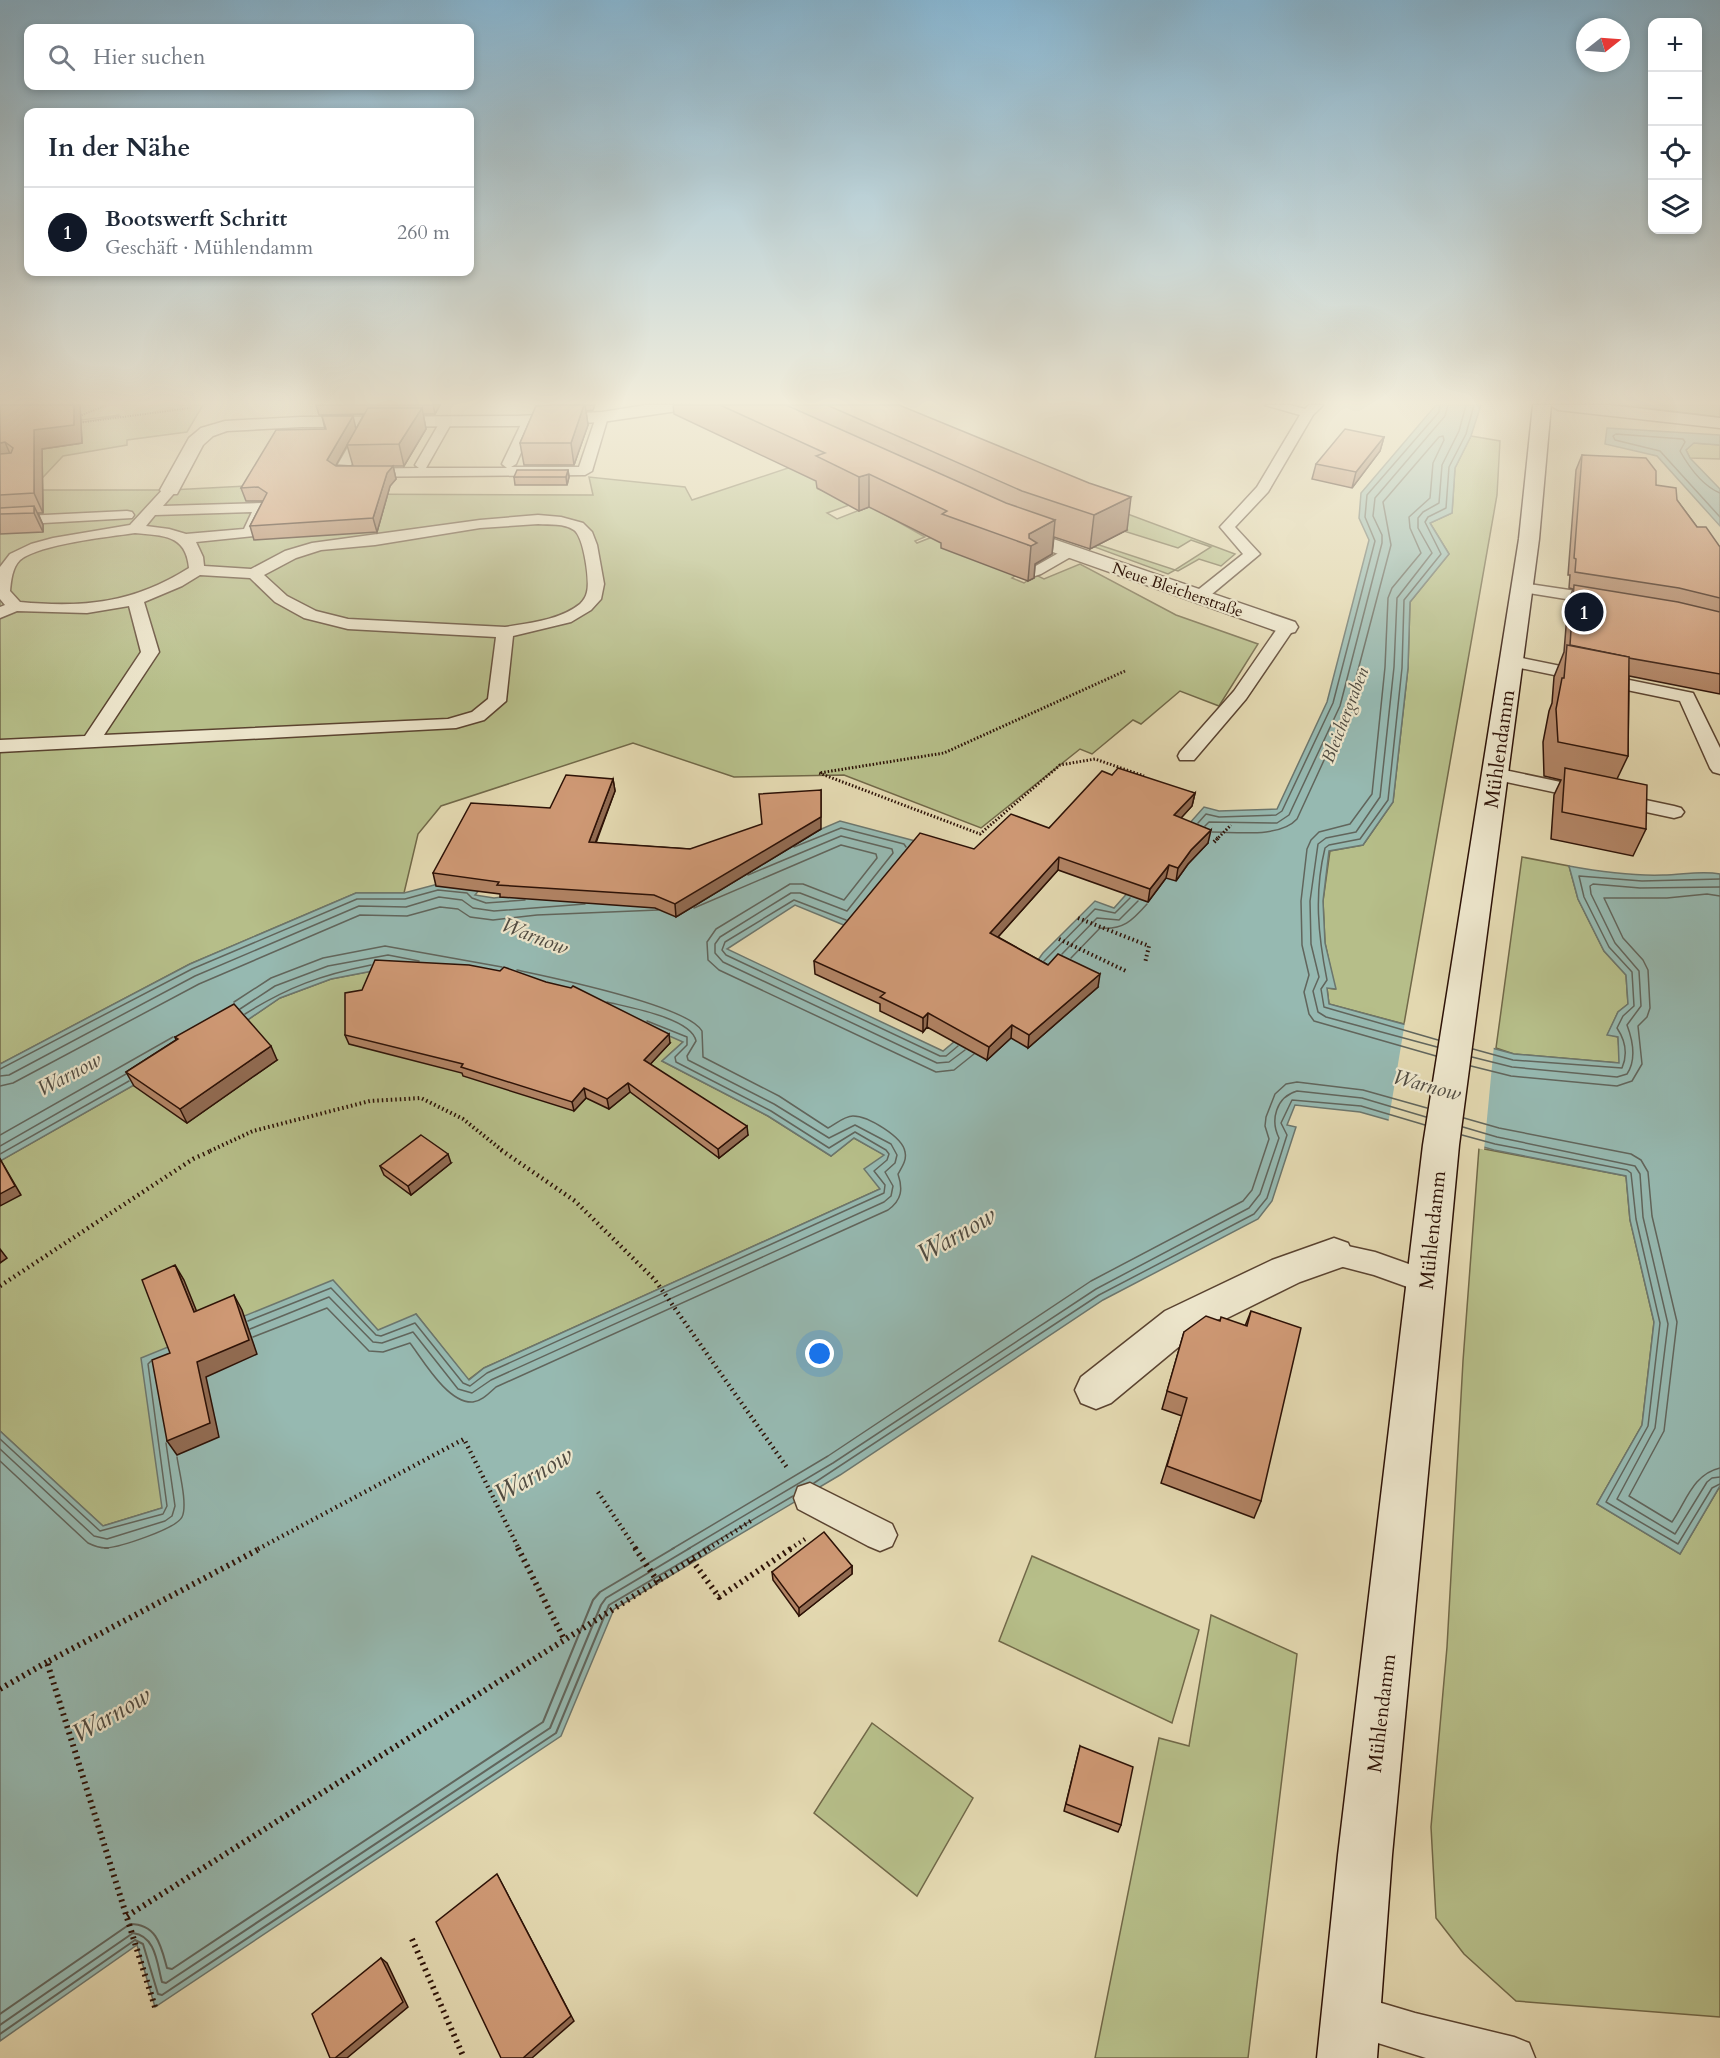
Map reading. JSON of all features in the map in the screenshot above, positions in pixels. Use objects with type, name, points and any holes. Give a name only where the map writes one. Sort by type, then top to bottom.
[{"type":"main road","name":"Mühlendamm","points":[[1349,2037],[1365,1855],[1441,1145],[1512,661],[1532,501]]},
{"type":"main road","name":"Neue Bleicherstraße","points":[[990,521],[1069,552],[1287,627]]},
{"type":"main road","points":[[1096,1390],[1179,1323],[1286,1271],[1334,1254]]},
{"type":"lane","points":[[135,529],[160,501]]},
{"type":"lane","points":[[1200,596],[1252,554],[1227,527],[1252,501]]},
{"type":"lane","points":[[0,526],[4,521],[262,507],[249,532],[183,539]]},
{"type":"lane","points":[[0,536],[60,534],[72,518]]},
{"type":"lane","points":[[0,614],[15,606],[49,610],[91,609],[136,601],[175,586],[197,570],[254,574],[301,550],[332,543],[373,540],[501,521],[558,521],[578,526],[587,536],[597,582],[593,598],[576,613],[547,625],[505,632],[348,624],[310,615],[281,599],[254,574]]},
{"type":"lane","points":[[0,556],[16,555],[62,541],[101,533],[135,529],[168,533],[190,542],[197,554],[197,570]]},
{"type":"lane","points":[[1035,571],[1069,552]]},
{"type":"lane","points":[[15,606],[2,592],[4,575],[16,555]]},
{"type":"lane","points":[[1523,580],[1614,596]]},
{"type":"lane","points":[[90,742],[150,652],[136,601]]},
{"type":"lane","points":[[1187,756],[1240,695],[1287,627]]},
{"type":"lane","points":[[0,746],[449,724],[478,716],[496,701],[505,632]]},
{"type":"lane","points":[[1512,661],[1687,697],[1720,768]]},
{"type":"lane","points":[[1495,774],[1674,812]]},
{"type":"lane","points":[[1334,1254],[1375,1264],[1427,1282]]},
{"type":"lane","points":[[810,1498],[880,1535]]},
{"type":"lane","points":[[1349,2037],[1415,2034],[1514,2058]]},
{"type":"path","points":[[1125,671],[944,753],[819,773],[980,834],[1059,765],[1095,759],[1152,779]]},
{"type":"path","points":[[1214,842],[1232,825]]},
{"type":"path","points":[[1078,918],[1149,946],[1145,963]]},
{"type":"path","points":[[1059,939],[1128,972]]},
{"type":"path","points":[[0,1286],[193,1159],[253,1131],[370,1101],[421,1098],[463,1119],[503,1151],[575,1201],[655,1280],[810,1498]]},
{"type":"path","points":[[0,1689],[464,1439],[564,1639]]},
{"type":"path","points":[[598,1492],[658,1582]]},
{"type":"path","points":[[692,1560],[718,1597],[841,1515]]},
{"type":"path","points":[[127,1916],[658,1582],[752,1520]]},
{"type":"path","points":[[48,1662],[155,2007]]},
{"type":"path","points":[[412,1939],[464,2058]]},
{"type":"green space","points":[[0,501],[850,501],[855,503],[827,513],[837,519],[870,506],[925,537],[915,541],[917,543],[970,522],[1019,573],[1012,578],[1024,583],[1036,575],[1044,579],[1080,564],[1176,615],[1258,644],[1219,706],[1180,691],[1141,724],[1133,720],[1092,754],[1080,749],[981,828],[844,775],[734,777],[633,743],[441,806],[418,834],[404,893],[356,893],[190,964],[0,1064]]},
{"type":"green space","points":[[1046,501],[1093,501],[1235,554],[1221,566],[1199,559],[1178,571],[1175,570],[1211,547],[1191,540],[1178,548],[1095,522]]},
{"type":"green space","points":[[1453,501],[1496,501],[1404,1024],[1329,1004],[1327,988],[1335,989],[1325,943],[1323,901],[1330,851],[1363,845],[1393,802],[1408,668],[1410,602],[1449,554],[1430,523],[1452,513]]},
{"type":"green space","points":[[1005,514],[1175,570],[1168,574]]},
{"type":"green space","points":[[1522,857],[1569,866],[1578,899],[1604,951],[1626,975],[1628,1004],[1618,1012],[1608,1034],[1618,1037],[1620,1063],[1514,1054],[1496,1048]]},
{"type":"green space","points":[[388,968],[658,1031],[684,1041],[662,1061],[768,1116],[831,1156],[854,1138],[885,1155],[880,1189],[484,1368],[468,1380],[416,1314],[162,1508],[103,1526],[0,1431],[0,1161],[243,1023],[280,998],[331,979]]},
{"type":"green space","points":[[1479,1148],[1626,1176],[1630,1220],[1654,1322],[1642,1425],[1597,1504],[1680,1554],[1720,1486],[1720,2017],[1516,2001],[1464,1954],[1436,1918],[1431,1827],[1447,1647],[1463,1361]]},
{"type":"green space","points":[[1032,1556],[1199,1630],[1172,1723],[999,1641]]},
{"type":"green space","points":[[1211,1615],[1297,1654],[1248,2058],[1095,2058],[1159,1738],[1189,1746]]},
{"type":"green space","points":[[872,1723],[973,1798],[917,1896],[814,1813]]},
{"type":"water","points":[[1360,501],[1453,501],[1452,513],[1430,523],[1449,554],[1410,602],[1408,668],[1393,802],[1363,845],[1329,851],[1323,901],[1325,943],[1336,989],[1327,988],[1329,1004],[1514,1054],[1619,1063],[1618,1037],[1607,1035],[1618,1012],[1628,1004],[1626,975],[1604,951],[1578,899],[1569,866],[1639,875],[1706,872],[1720,874],[1720,1486],[1680,1554],[1597,1504],[1642,1425],[1654,1322],[1630,1220],[1626,1176],[1494,1150],[1360,1112],[1295,1105],[1287,1125],[1296,1127],[1272,1201],[1258,1219],[1103,1300],[840,1475],[614,1609],[561,1736],[155,2007],[137,1945],[0,2041],[0,1431],[103,1526],[162,1508],[141,1358],[333,1280],[378,1330],[416,1314],[469,1380],[484,1368],[880,1189],[864,1169],[884,1155],[854,1138],[831,1156],[768,1116],[662,1061],[683,1042],[658,1031],[388,968],[331,979],[280,998],[243,1023],[0,1161],[0,1064],[190,964],[356,893],[404,893],[438,884],[480,889],[475,895],[494,898],[535,893],[688,886],[840,821],[919,842],[851,928],[795,905],[727,949],[943,1051],[1017,989],[1043,953],[1095,901],[1114,908],[1204,807],[1219,811],[1277,809],[1327,702],[1369,540],[1359,518]]},
{"type":"water","points":[[1698,501],[1720,501],[1720,526]]},
{"type":"pier","points":[[1405,1022],[1494,1045],[1484,1150],[1388,1124]]},
{"type":"building","points":[[263,501],[378,501],[373,518],[250,526]]},
{"type":"building","points":[[926,501],[1002,501],[1055,520],[1029,534],[1029,538],[1037,543],[1031,546],[942,514],[947,511]]},
{"type":"building","points":[[1052,501],[1123,501],[1094,515]]},
{"type":"building","points":[[1578,501],[1678,501],[1697,527],[1706,527],[1720,547],[1720,598],[1679,588],[1575,572],[1576,559],[1574,558]]},
{"type":"building","points":[[34,506],[34,513],[0,514],[0,508]]},
{"type":"building","points":[[1574,585],[1678,602],[1720,612],[1720,674],[1570,645]]},
{"type":"building","points":[[1567,645],[1629,657],[1628,756],[1558,742],[1556,709],[1562,678],[1564,678]]},
{"type":"building","points":[[1118,768],[1195,793],[1174,815],[1211,830],[1191,850],[1178,868],[1169,865],[1150,889],[1059,857],[990,933],[1048,965],[1058,954],[1100,974],[1029,1035],[1012,1025],[989,1047],[928,1013],[923,1018],[880,997],[885,993],[814,961],[920,833],[974,849],[1011,814],[1049,828],[1102,771],[1112,775]]},
{"type":"building","points":[[1565,768],[1647,785],[1646,829],[1562,812]]},
{"type":"building","points":[[566,775],[613,779],[589,842],[690,849],[762,824],[759,794],[821,790],[821,817],[675,904],[654,895],[497,885],[499,882],[433,873],[471,803],[550,808]]},
{"type":"building","points":[[375,960],[469,965],[500,971],[504,967],[546,982],[571,988],[573,986],[669,1034],[644,1060],[747,1126],[718,1149],[628,1083],[607,1099],[584,1088],[572,1102],[461,1067],[463,1064],[345,1035],[345,993],[362,990]]},
{"type":"building","points":[[234,1004],[271,1046],[180,1109],[126,1072],[178,1039],[175,1037]]},
{"type":"building","points":[[421,1135],[448,1154],[408,1186],[380,1166]]},
{"type":"building","points":[[0,1159],[15,1186],[0,1194]]},
{"type":"building","points":[[175,1265],[194,1312],[234,1295],[249,1340],[197,1362],[210,1423],[167,1441],[152,1360],[170,1353],[142,1280]]},
{"type":"building","points":[[1251,1311],[1301,1328],[1261,1501],[1167,1466],[1187,1398],[1167,1391],[1184,1332],[1206,1316],[1220,1321],[1221,1317],[1247,1326]]},
{"type":"building","points":[[824,1532],[852,1566],[799,1608],[772,1572]]},
{"type":"building","points":[[1080,1746],[1133,1767],[1121,1825],[1066,1804]]},
{"type":"building","points":[[497,1874],[571,2016],[523,2058],[501,2058],[436,1922]]},
{"type":"building","points":[[381,1958],[403,2002],[335,2058],[330,2058],[312,2014]]},
{"type":"place","name":"Bootswerft Schritt","points":[[1584,612]]},
{"type":"water label","name":"Bleichergraben","points":[[1345,715]]},
{"type":"water label","name":"Warnow","points":[[535,936]]},
{"type":"water label","name":"Warnow","points":[[69,1074]]},
{"type":"water label","name":"Warnow","points":[[1427,1085]]},
{"type":"water label","name":"Warnow","points":[[956,1234]]},
{"type":"water label","name":"Warnow","points":[[533,1474]]},
{"type":"water label","name":"Warnow","points":[[111,1714]]}]
